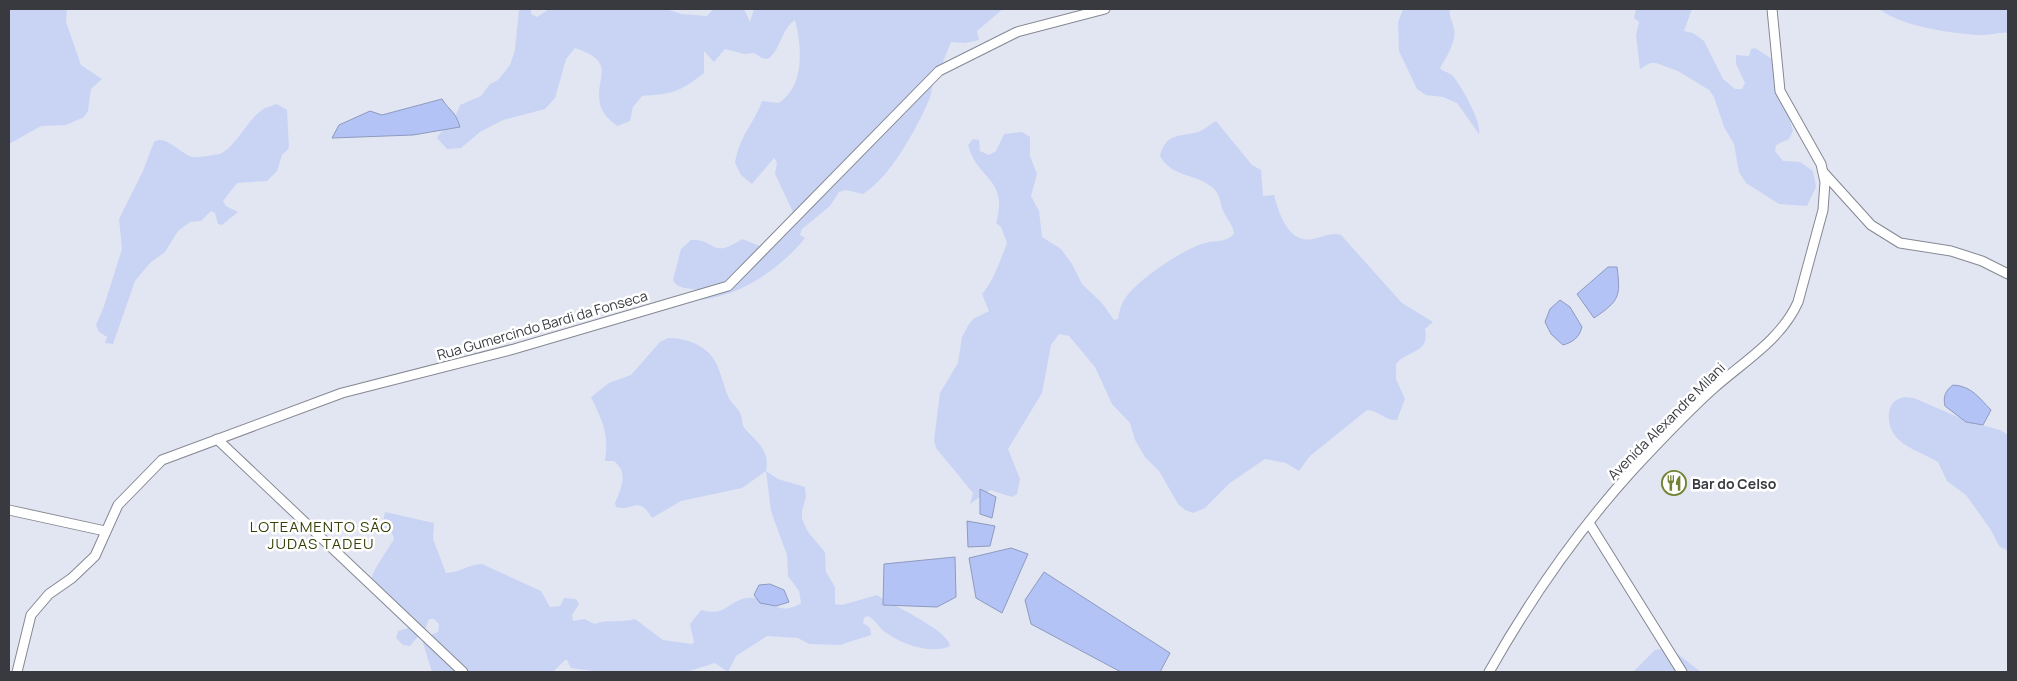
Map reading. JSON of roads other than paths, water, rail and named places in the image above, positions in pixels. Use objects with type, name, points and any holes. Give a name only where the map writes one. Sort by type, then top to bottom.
[{"type":"street","name":"Rua Gumercindo Bardi da Fonseca","points":[[17,672],[31,615],[49,594],[72,578],[95,556],[118,505],[162,460],[342,393],[514,349],[728,286],[939,71],[1017,32],[1104,9]]},
{"type":"street","name":"Avenida Alexandre Milani","points":[[1489,672],[1520,617],[1589,523],[1632,472],[1713,388],[1770,341],[1793,313],[1807,274],[1825,198],[1821,164],[1780,91],[1772,9]]},
{"type":"street","points":[[1823,172],[1871,225],[1900,243],[1951,252],[1982,261],[2008,274]]},
{"type":"street","points":[[217,439],[463,672]]},
{"type":"street","points":[[9,510],[105,531]]},
{"type":"street","points":[[1589,523],[1682,672]]},
{"type":"place","name":"Bar do Celso","points":[[1674,483]]},
{"type":"district","name":"LOTEAMENTO SÃO JUDAS TADEU","points":[[321,534]]}]
